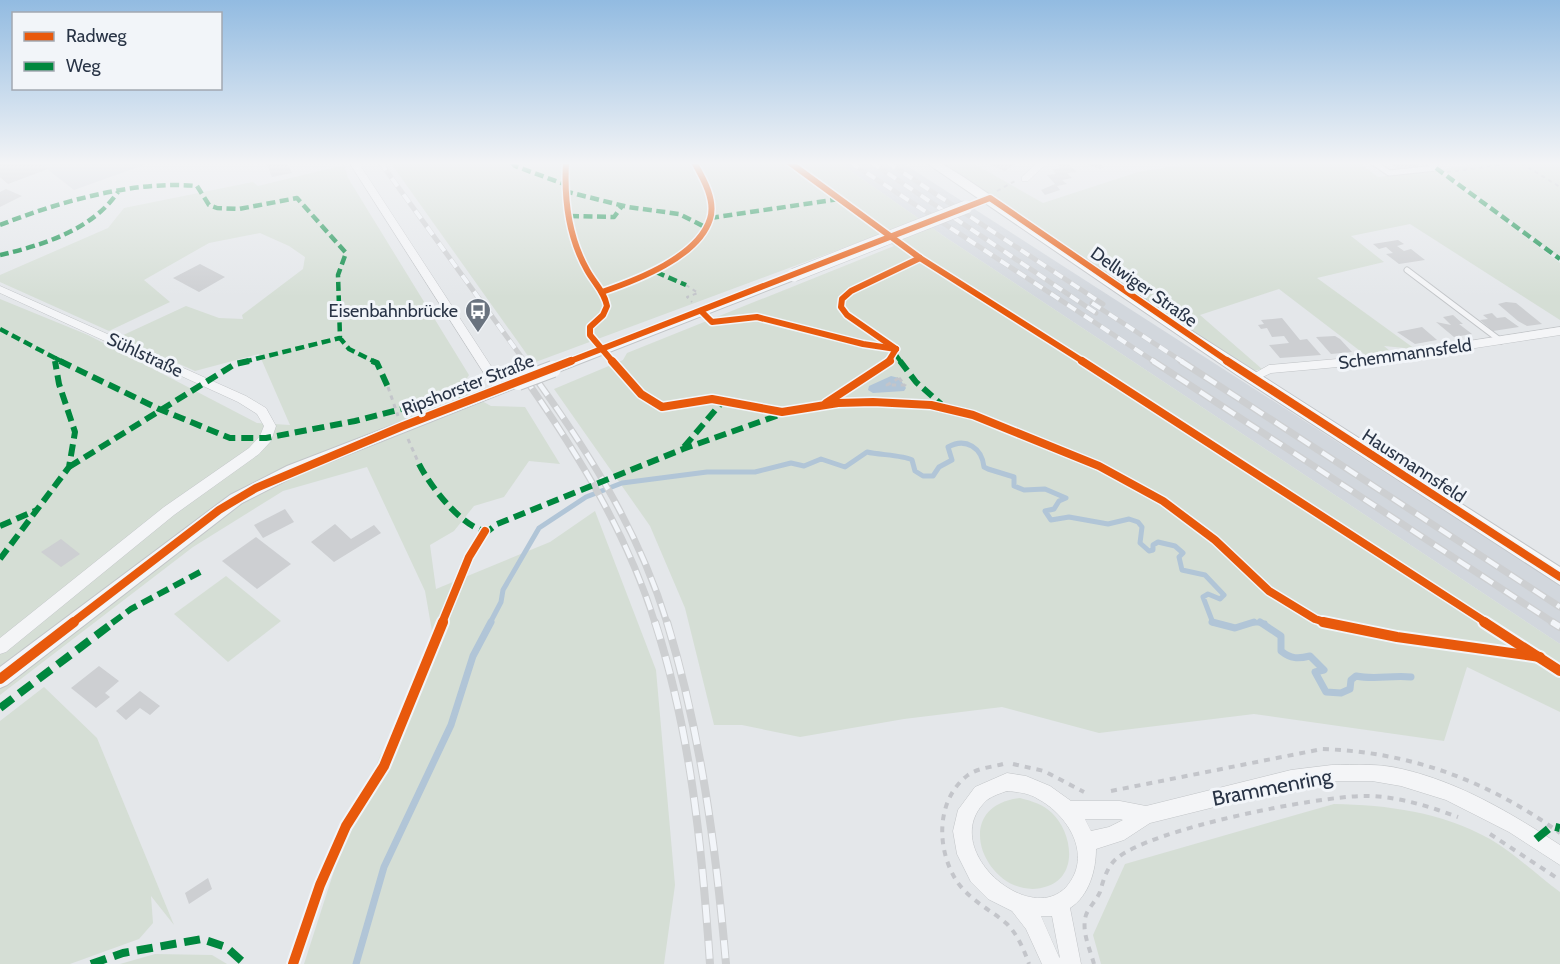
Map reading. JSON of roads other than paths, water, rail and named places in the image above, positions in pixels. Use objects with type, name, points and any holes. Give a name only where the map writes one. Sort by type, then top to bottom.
[{"type":"main road","name":"Dellwiger Straße","points":[[1003,207],[1252,378]]},
{"type":"main road","name":"Hausmannsfeld","points":[[1252,378],[1560,578]]},
{"type":"street","name":"Ripshorster Straße","points":[[382,207],[500,389]]},
{"type":"street","name":"Ripshorster Straße","points":[[0,679],[228,504],[399,418],[500,389],[966,207]]},
{"type":"street","name":"Sühlstraße","points":[[0,289],[242,399],[268,417],[270,426],[266,438],[254,451],[169,511],[0,647]]},
{"type":"street","name":"Schemmannsfeld","points":[[1252,378],[1269,369],[1371,360],[1560,331]]},
{"type":"street","name":"Brammenring","points":[[1069,810],[1120,810],[1146,814],[1291,779],[1332,773],[1372,773],[1401,777],[1450,792],[1515,826],[1560,856]]},
{"type":"street","points":[[1019,906],[1045,907],[1059,903],[1075,892],[1081,883],[1087,862],[1085,840],[1069,810],[1053,796],[1037,787],[1007,782],[978,795],[966,812],[963,822],[963,845],[972,867],[988,888],[1019,906],[1033,922],[1052,964]]},
{"type":"street","name":"Brammenring","points":[[1085,840],[1098,841],[1131,826],[1146,814]]},
{"type":"street","points":[[1059,903],[1071,964]]},
{"type":"lane","points":[[1407,270],[1501,341]]},
{"type":"water","points":[[891,376],[899,378],[906,388],[904,391],[873,393],[868,390],[869,386]]},
{"type":"waterway","points":[[490,623],[501,602],[503,590],[539,528],[586,497],[622,483],[707,472],[755,472],[791,463],[804,466],[821,459],[845,467],[867,452],[908,458],[912,460],[915,471],[923,476],[933,476],[939,467],[952,460],[948,447],[961,443],[972,446],[980,454],[984,467],[1014,477],[1014,486],[1024,490],[1045,489],[1066,498],[1059,501],[1054,509],[1045,511],[1051,520],[1069,517],[1108,524],[1129,519],[1138,522],[1142,527],[1140,543],[1149,551],[1153,550],[1153,545],[1158,542],[1175,546],[1183,553],[1179,557],[1182,570],[1205,575],[1224,595],[1220,599],[1208,594],[1203,597],[1213,622]]},
{"type":"waterway","points":[[356,964],[384,867],[451,725],[473,656],[491,622]]},
{"type":"waterway","points":[[1213,622],[1235,628],[1254,622]]},
{"type":"waterway","points":[[1252,623],[1262,623]]},
{"type":"waterway","points":[[1262,623],[1281,636],[1281,651],[1295,658],[1310,656],[1324,670],[1315,672],[1326,692],[1341,693],[1350,689],[1351,680],[1356,676],[1411,677]]},
{"type":"railway","points":[[413,207],[525,362]]},
{"type":"railway","points":[[919,207],[1155,362]]},
{"type":"railway","points":[[938,207],[1096,313]]},
{"type":"railway","points":[[955,207],[1103,304]]},
{"type":"railway","points":[[1092,303],[1183,362]]},
{"type":"railway","points":[[523,361],[567,423],[606,486],[640,552],[667,623]]},
{"type":"railway","points":[[1153,361],[1554,623]]},
{"type":"railway","points":[[1181,361],[1560,607]]},
{"type":"railway","points":[[524,377],[563,435],[599,495],[630,557],[655,623]]},
{"type":"railway","points":[[655,622],[678,706],[693,791],[710,964]]},
{"type":"railway","points":[[667,622],[689,706],[706,792],[726,964]]},
{"type":"railway","points":[[1552,622],[1560,627]]},
{"type":"place","name":"Eisenbahnbrücke","points":[[478,334]]}]
